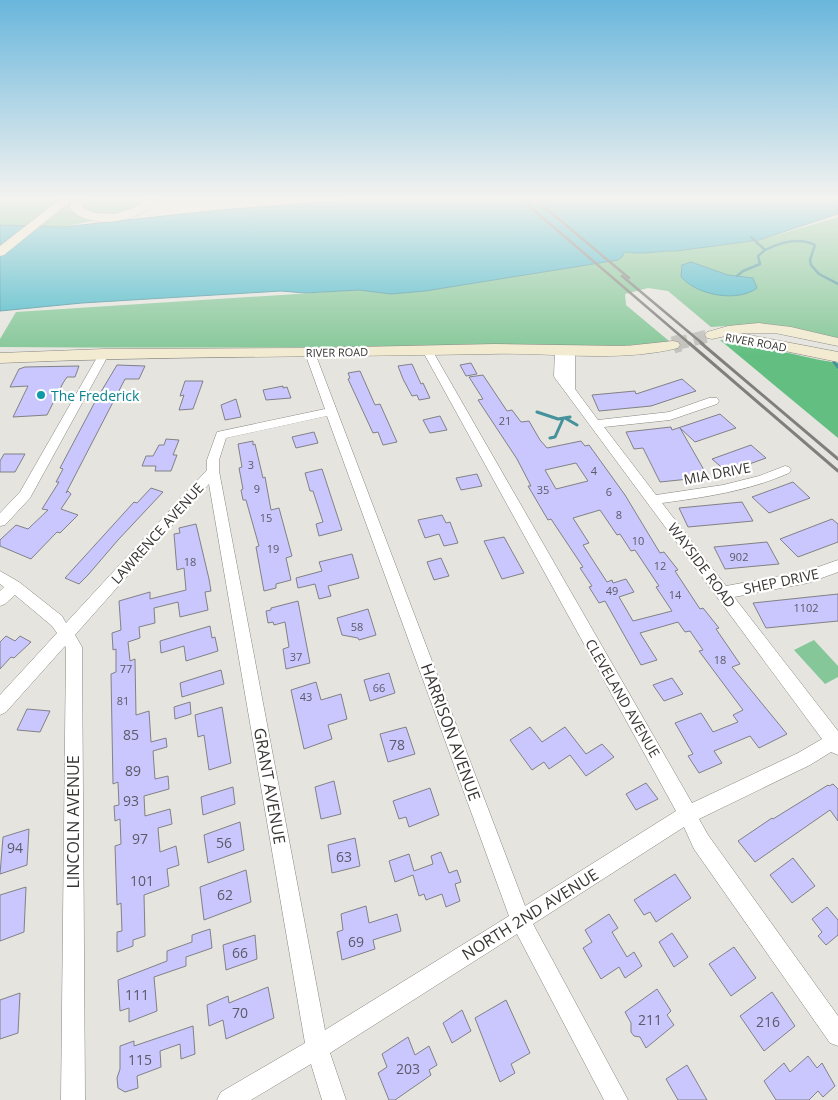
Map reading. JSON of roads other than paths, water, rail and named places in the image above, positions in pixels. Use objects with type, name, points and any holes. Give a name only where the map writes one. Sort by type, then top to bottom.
[{"type":"street","name":"RIVER ROAD","points":[[838,342],[801,333],[756,327],[738,327],[712,335],[743,338],[838,357]]},
{"type":"street","name":"RIVER ROAD","points":[[0,358],[104,354],[310,353],[427,350],[626,351],[673,344]]},
{"type":"street","name":"CLEVELAND AVENUE","points":[[427,350],[674,787],[701,842],[838,1035]]},
{"type":"street","name":"WAYSIDE ROAD","points":[[565,350],[559,376],[836,743]]},
{"type":"street","name":"HARRISON AVENUE","points":[[310,353],[520,920],[616,1100]]},
{"type":"street","points":[[0,521],[25,495],[104,354]]},
{"type":"street","points":[[595,424],[670,416],[713,401]]},
{"type":"street","name":"LAWRENCE AVENUE","points":[[0,707],[213,471],[213,460],[222,435],[332,411]]},
{"type":"street","name":"MIA DRIVE","points":[[653,500],[723,490],[762,480],[785,470]]},
{"type":"street","name":"GRANT AVENUE","points":[[213,471],[317,1048],[334,1100]]},
{"type":"street","name":"SHEP DRIVE","points":[[723,593],[808,577],[838,566]]},
{"type":"street","name":"LINCOLN AVENUE","points":[[0,577],[57,621],[74,647],[73,1100]]},
{"type":"street","points":[[0,600],[14,586]]},
{"type":"street","name":"NORTH 2ND AVENUE","points":[[228,1100],[317,1048],[687,815],[836,743]]},
{"type":"water","points":[[0,251],[662,251],[626,252],[618,260],[425,291],[391,294],[359,290],[305,293],[281,291],[82,303],[0,311]]},
{"type":"water","points":[[691,262],[728,275],[753,278],[757,288],[749,293],[728,296],[707,292],[688,283],[681,277],[682,265]]},
{"type":"waterway","points":[[737,276],[743,271],[760,264],[758,256],[763,251]]},
{"type":"waterway","points":[[813,251],[810,260],[811,265],[819,274],[838,284]]},
{"type":"waterway","points":[[834,362],[838,367]]},
{"type":"waterway","points":[[537,412],[558,419],[570,417]]},
{"type":"waterway","points":[[565,418],[577,425]]},
{"type":"waterway","points":[[550,438],[555,437],[563,419]]},
{"type":"tunnel","points":[[675,344],[712,335]]},
{"type":"tunnel","points":[[673,345],[680,343]]},
{"type":"railway","points":[[582,251],[690,344]]},
{"type":"railway","points":[[597,251],[629,278]]},
{"type":"railway","points":[[622,276],[703,344]]},
{"type":"railway","points":[[689,343],[838,471]]},
{"type":"railway","points":[[701,343],[838,459]]},
{"type":"place","name":"The Frederick","points":[[41,395]]}]
